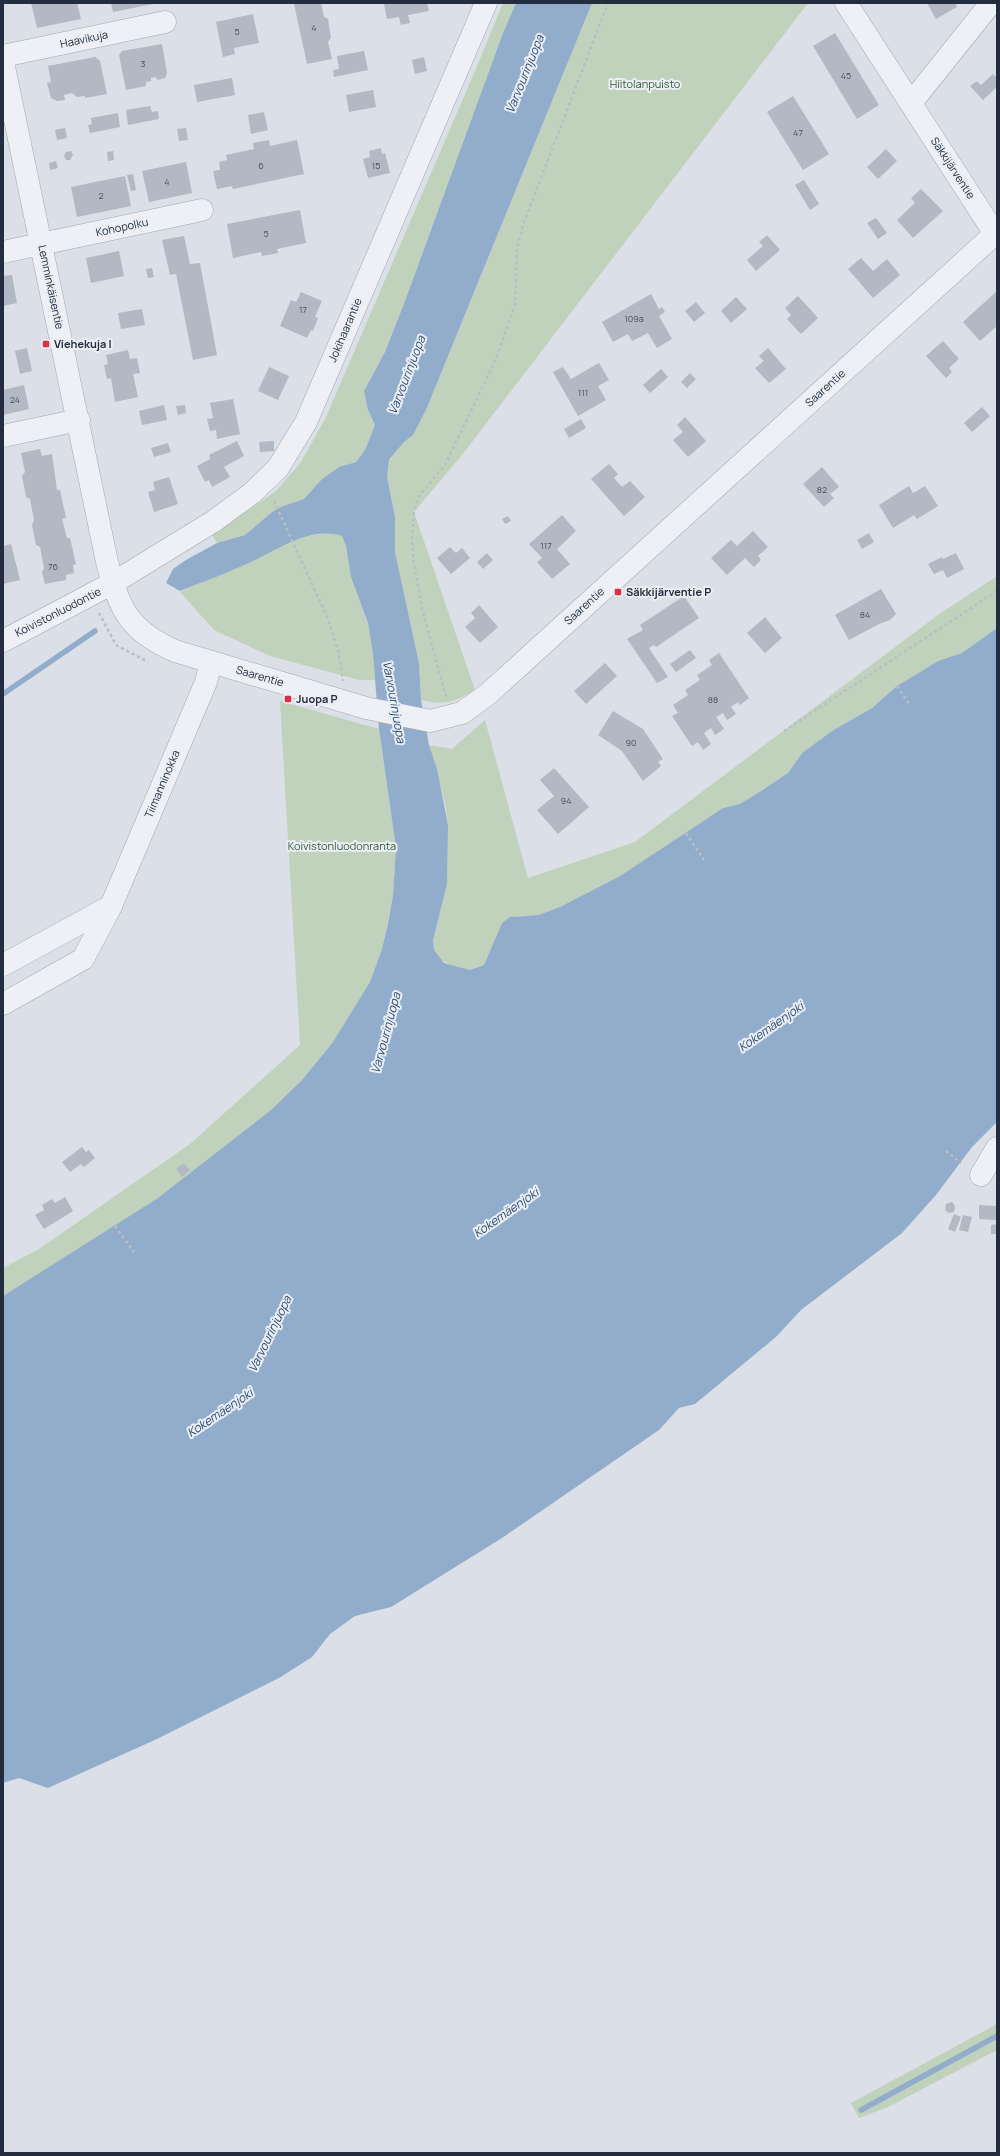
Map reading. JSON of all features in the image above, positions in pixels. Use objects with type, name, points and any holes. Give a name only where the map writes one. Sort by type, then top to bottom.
[{"type":"street","name":"Jokihaarantie","points":[[105,588],[214,521],[252,493],[278,468],[306,422],[486,3]]},
{"type":"street","name":"Säkkijärventie","points":[[846,3],[996,234]]},
{"type":"street","points":[[911,103],[991,3]]},
{"type":"street","name":"Haavikuja","points":[[3,64],[165,22]]},
{"type":"street","name":"Lemminkäisentie","points":[[3,64],[79,420],[105,588]]},
{"type":"street","name":"Kohopolku","points":[[3,252],[202,210]]},
{"type":"street","name":"Saarentie","points":[[105,588],[122,608],[135,627],[156,643],[175,651],[366,708],[440,719],[462,713],[488,694],[996,234]]},
{"type":"street","points":[[3,436],[79,420]]},
{"type":"street","name":"Koivistonluodontie","points":[[3,641],[105,588]]},
{"type":"street","name":"Tiimanninokka","points":[[3,1004],[82,959],[111,906],[206,682],[211,662]]},
{"type":"street","points":[[3,964],[111,906]]},
{"type":"street","points":[[981,1175],[997,1148]]},
{"type":"path","points":[[440,719],[414,563],[412,540],[414,512],[419,496],[445,465],[496,359],[515,305],[517,248],[524,225],[608,3]]},
{"type":"path","points":[[274,501],[302,558],[328,619],[338,650],[343,676],[342,701]]},
{"type":"path","points":[[105,588],[97,610],[116,645],[153,663]]},
{"type":"path","points":[[784,730],[997,591]]},
{"type":"path","points":[[897,686],[910,705]]},
{"type":"path","points":[[686,833],[704,860]]},
{"type":"path","points":[[946,1150],[961,1162]]},
{"type":"path","points":[[115,1226],[134,1252]]},
{"type":"green space","points":[[503,3],[516,3],[503,33],[405,301],[385,352],[364,391],[368,410],[375,425],[365,450],[356,462],[339,467],[322,479],[304,499],[283,506],[272,512],[245,535],[217,543],[212,535],[276,491],[301,462],[326,417]]},
{"type":"green space","name":"Hiitolanpuisto","points":[[592,3],[808,3],[462,455],[414,512],[475,690],[449,702],[429,702],[421,700],[419,663],[395,552],[395,517],[387,477],[389,461],[404,442],[413,435],[426,410]]},
{"type":"green space","points":[[331,533],[342,536],[346,546],[351,577],[368,623],[375,680],[359,680],[270,656],[214,630],[180,592],[252,561],[274,548],[306,536]]},
{"type":"green space","points":[[997,576],[997,628],[962,653],[938,661],[897,686],[872,708],[832,731],[802,753],[788,773],[740,804],[723,808],[620,876],[560,907],[538,915],[516,916],[502,923],[484,965],[470,970],[451,965],[439,959],[434,950],[433,940],[447,884],[448,825],[445,803],[429,745],[452,749],[485,720],[528,878],[635,842],[938,615]]},
{"type":"green space","name":"Koivistonluodonranta","points":[[280,701],[379,729],[396,848],[393,895],[382,949],[370,982],[333,1042],[302,1080],[271,1110],[158,1199],[3,1296],[3,1268],[39,1249],[190,1144],[300,1045]]},
{"type":"green space","points":[[997,2024],[997,2050],[888,2107],[859,2118],[851,2103]]},
{"type":"water","points":[[516,3],[592,3],[426,410],[413,435],[404,442],[389,460],[387,477],[395,517],[395,552],[419,663],[421,700],[429,745],[437,769],[448,825],[447,884],[433,940],[434,950],[444,963],[470,970],[484,965],[502,923],[510,917],[538,915],[560,907],[620,876],[723,808],[740,804],[788,773],[802,753],[832,731],[872,708],[897,686],[938,661],[962,653],[997,628],[997,1122],[972,1147],[936,1195],[902,1233],[801,1310],[777,1336],[695,1404],[679,1408],[659,1430],[502,1538],[391,1607],[355,1616],[330,1634],[312,1657],[279,1678],[157,1739],[48,1788],[19,1778],[3,1783],[3,1296],[158,1198],[271,1110],[302,1080],[333,1042],[370,982],[382,949],[393,895],[396,848],[379,729],[373,654],[368,623],[351,577],[346,546],[342,536],[318,534],[295,540],[242,566],[180,591],[166,583],[173,569],[186,560],[217,543],[245,535],[272,512],[283,506],[304,499],[322,479],[339,467],[356,462],[365,450],[375,425],[368,410],[364,391],[385,352],[405,301],[503,33]]},
{"type":"building","points":[[31,3],[77,3],[81,19],[37,28]]},
{"type":"building","points":[[111,3],[152,3],[153,4],[113,12]]},
{"type":"building","points":[[321,3],[324,17],[328,19],[331,38],[328,42],[332,59],[307,64],[294,4]]},
{"type":"building","points":[[427,3],[429,11],[408,15],[410,23],[401,25],[399,17],[387,19],[384,4]]},
{"type":"building","points":[[927,3],[955,3],[957,7],[936,19]]},
{"type":"building","points":[[253,14],[259,43],[234,48],[235,54],[223,57],[216,22]]},
{"type":"building","points":[[835,33],[879,105],[857,119],[813,46]]},
{"type":"building","points":[[162,44],[167,73],[165,78],[157,80],[156,77],[151,78],[151,81],[146,82],[146,86],[126,90],[119,55],[122,51]]},
{"type":"building","points":[[364,51],[368,70],[334,77],[333,70],[339,69],[337,56]]},
{"type":"building","points":[[95,57],[100,61],[107,94],[85,98],[85,96],[77,97],[72,93],[64,95],[65,100],[57,101],[51,98],[47,83],[51,82],[48,66]]},
{"type":"building","points":[[424,57],[427,71],[415,74],[412,60]]},
{"type":"building","points":[[993,74],[997,78],[997,87],[983,100],[970,86],[977,81],[981,85]]},
{"type":"building","points":[[232,78],[235,95],[197,102],[194,85]]},
{"type":"building","points":[[373,90],[376,107],[349,112],[346,95]]},
{"type":"building","points":[[793,96],[829,154],[803,170],[767,112]]},
{"type":"building","points":[[150,106],[152,112],[158,111],[159,119],[128,125],[126,110]]},
{"type":"building","points":[[264,112],[268,130],[251,134],[248,115]]},
{"type":"building","points":[[118,113],[120,127],[90,133],[88,125],[92,124],[91,118]]},
{"type":"building","points":[[65,128],[67,138],[57,140],[55,130]]},
{"type":"building","points":[[186,128],[188,140],[179,141],[177,129]]},
{"type":"building","points":[[269,140],[270,146],[297,140],[304,174],[233,189],[232,186],[217,189],[213,171],[220,170],[219,162],[227,160],[226,155],[254,149],[253,143]]},
{"type":"building","points":[[381,148],[382,154],[385,153],[390,173],[368,178],[363,159],[370,157],[369,151]]},
{"type":"building","points":[[886,149],[897,161],[878,179],[867,167]]},
{"type":"building","points":[[71,151],[73,155],[70,160],[66,160],[64,156],[66,152]]},
{"type":"building","points":[[113,151],[114,160],[108,161],[107,152]]},
{"type":"building","points":[[56,161],[58,168],[50,170],[49,163]]},
{"type":"building","points":[[186,162],[192,193],[149,202],[142,171]]},
{"type":"building","points":[[133,174],[136,190],[131,191],[127,175]]},
{"type":"building","points":[[125,176],[131,206],[77,217],[71,187]]},
{"type":"building","points":[[804,180],[819,204],[810,210],[795,185]]},
{"type":"building","points":[[921,189],[943,211],[913,238],[897,220],[915,203],[911,198]]},
{"type":"building","points":[[300,210],[306,243],[277,249],[278,253],[262,256],[261,252],[233,258],[227,224]]},
{"type":"building","points":[[876,218],[887,233],[878,239],[867,223]]},
{"type":"building","points":[[767,235],[780,250],[756,271],[747,260],[763,246],[759,242]]},
{"type":"building","points":[[184,236],[190,264],[200,263],[217,355],[193,360],[176,274],[170,275],[162,240]]},
{"type":"building","points":[[119,251],[124,276],[91,283],[86,258]]},
{"type":"building","points":[[861,258],[873,271],[887,259],[900,275],[873,298],[848,269]]},
{"type":"building","points":[[152,268],[154,277],[148,278],[146,269]]},
{"type":"building","points":[[12,275],[17,303],[3,306],[3,276]]},
{"type":"building","points":[[997,291],[997,326],[980,341],[963,322]]},
{"type":"building","points":[[301,292],[322,301],[315,317],[318,318],[313,331],[311,330],[307,338],[280,326],[291,300],[296,302]]},
{"type":"building","points":[[651,294],[659,309],[662,307],[665,312],[659,316],[672,339],[657,348],[648,333],[632,341],[628,334],[613,342],[602,322]]},
{"type":"building","points":[[798,296],[818,318],[801,334],[787,319],[791,315],[785,308]]},
{"type":"building","points":[[736,297],[747,309],[731,323],[721,311]]},
{"type":"building","points":[[696,302],[705,313],[694,322],[685,311]]},
{"type":"building","points":[[142,309],[145,325],[121,329],[118,313]]},
{"type":"building","points":[[943,341],[959,359],[949,368],[952,372],[946,378],[926,356]]},
{"type":"building","points":[[27,348],[32,371],[20,374],[15,351]]},
{"type":"building","points":[[768,348],[786,369],[769,383],[755,368],[764,361],[759,356]]},
{"type":"building","points":[[128,350],[130,359],[137,358],[140,373],[133,374],[138,397],[115,402],[111,378],[107,379],[104,365],[108,364],[106,355]]},
{"type":"building","points":[[599,363],[609,380],[598,386],[606,400],[578,416],[553,372],[563,367],[571,379]]},
{"type":"building","points":[[269,367],[289,376],[278,400],[258,391]]},
{"type":"building","points":[[661,369],[668,377],[650,393],[643,385]]},
{"type":"building","points":[[690,373],[696,379],[687,388],[681,382]]},
{"type":"building","points":[[24,385],[29,409],[3,415],[3,390]]},
{"type":"building","points":[[233,399],[240,434],[217,439],[216,430],[210,431],[207,419],[213,418],[210,403]]},
{"type":"building","points":[[164,405],[167,420],[142,425],[139,411]]},
{"type":"building","points":[[185,405],[186,413],[178,415],[176,406]]},
{"type":"building","points":[[982,407],[990,416],[972,432],[964,423]]},
{"type":"building","points":[[685,417],[706,441],[688,457],[673,440],[683,432],[677,425]]},
{"type":"building","points":[[581,419],[586,428],[569,438],[564,429]]},
{"type":"building","points":[[237,441],[244,456],[224,467],[230,477],[212,487],[209,480],[205,482],[197,466],[210,459],[209,455]]},
{"type":"building","points":[[274,441],[274,451],[260,452],[259,442]]},
{"type":"building","points":[[168,443],[171,452],[154,457],[151,448]]},
{"type":"building","points":[[40,449],[42,456],[52,454],[57,490],[60,490],[66,518],[62,519],[67,538],[70,538],[76,564],[73,565],[74,573],[66,575],[66,580],[45,584],[42,572],[44,568],[40,547],[36,545],[32,525],[34,520],[30,499],[26,497],[22,476],[25,472],[21,453]]},
{"type":"building","points":[[609,464],[618,474],[614,478],[622,487],[630,481],[645,497],[624,516],[591,479]]},
{"type":"building","points":[[822,467],[839,487],[830,494],[834,498],[824,507],[803,484]]},
{"type":"building","points":[[169,477],[178,504],[154,512],[148,492],[155,490],[153,482]]},
{"type":"building","points":[[909,486],[913,493],[925,486],[938,506],[917,519],[914,515],[893,528],[879,505]]},
{"type":"building","points":[[562,515],[576,531],[557,549],[570,564],[552,579],[537,562],[542,558],[529,544]]},
{"type":"building","points":[[508,516],[511,521],[505,524],[502,519]]},
{"type":"building","points":[[753,531],[768,547],[758,556],[761,560],[754,567],[745,558],[727,575],[711,558],[731,540],[737,546]]},
{"type":"building","points":[[869,533],[874,542],[862,549],[857,540]]},
{"type":"building","points":[[11,544],[20,580],[3,584],[3,546]]},
{"type":"building","points":[[450,547],[456,553],[462,548],[470,558],[451,574],[437,558]]},
{"type":"building","points":[[487,553],[493,560],[483,569],[477,562]]},
{"type":"building","points":[[956,553],[964,569],[947,578],[943,570],[934,574],[928,564],[942,557],[943,559]]},
{"type":"building","points":[[881,589],[896,614],[890,620],[879,624],[849,640],[835,615]]},
{"type":"building","points":[[684,596],[699,618],[656,647],[654,645],[649,648],[668,677],[657,683],[627,639],[643,630],[640,625]]},
{"type":"building","points":[[479,605],[498,627],[480,643],[465,627],[475,618],[471,613]]},
{"type":"building","points":[[765,617],[782,638],[765,653],[747,633]]},
{"type":"building","points":[[690,650],[696,658],[676,672],[670,664]]},
{"type":"building","points":[[719,653],[749,698],[740,705],[738,702],[731,707],[736,714],[727,720],[723,713],[716,717],[724,729],[715,735],[711,728],[704,733],[711,744],[703,750],[698,742],[692,746],[672,716],[678,713],[673,705],[688,695],[685,690],[700,680],[697,675],[712,665],[709,660]]},
{"type":"building","points":[[605,663],[617,676],[586,704],[574,691]]},
{"type":"building","points":[[613,711],[643,729],[663,759],[658,762],[661,766],[643,781],[622,751],[598,735]]},
{"type":"building","points":[[554,768],[589,807],[558,834],[537,810],[554,796],[540,780]]},
{"type":"building","points":[[82,1147],[86,1152],[89,1150],[95,1158],[84,1167],[81,1164],[70,1172],[62,1162]]},
{"type":"building","points":[[184,1163],[190,1170],[182,1177],[176,1169]]},
{"type":"building","points":[[65,1197],[73,1211],[44,1229],[35,1215],[44,1210],[42,1205],[52,1199],[55,1203]]},
{"type":"building","points":[[952,1202],[955,1206],[954,1212],[949,1213],[945,1210],[946,1204]]},
{"type":"building","points":[[979,1205],[997,1206],[997,1220],[979,1219]]},
{"type":"building","points":[[954,1214],[961,1217],[955,1232],[948,1229]]},
{"type":"building","points":[[963,1215],[972,1217],[968,1232],[959,1230]]},
{"type":"building","points":[[997,1224],[997,1234],[991,1234],[991,1225]]},
{"type":"waterway","points":[[3,694],[95,631]]},
{"type":"waterway","points":[[861,2110],[997,2036]]},
{"type":"place","name":"Viehekuja I","points":[[46,344]]},
{"type":"place","name":"Säkkijärventie P","points":[[618,592]]},
{"type":"place","name":"Juopa P","points":[[288,699]]},
{"type":"water label","name":"Varvourinjuopa","points":[[525,74]]},
{"type":"water label","name":"Varvourinjuopa","points":[[407,375]]},
{"type":"water label","name":"Varvourinjuopa","points":[[394,702]]},
{"type":"water label","name":"Kokemäenjoki","points":[[771,1027]]},
{"type":"water label","name":"Varvourinjuopa","points":[[386,1033]]},
{"type":"water label","name":"Kokemäenjoki","points":[[506,1213]]},
{"type":"water label","name":"Varvourinjuopa","points":[[270,1334]]},
{"type":"water label","name":"Kokemäenjoki","points":[[220,1413]]}]
